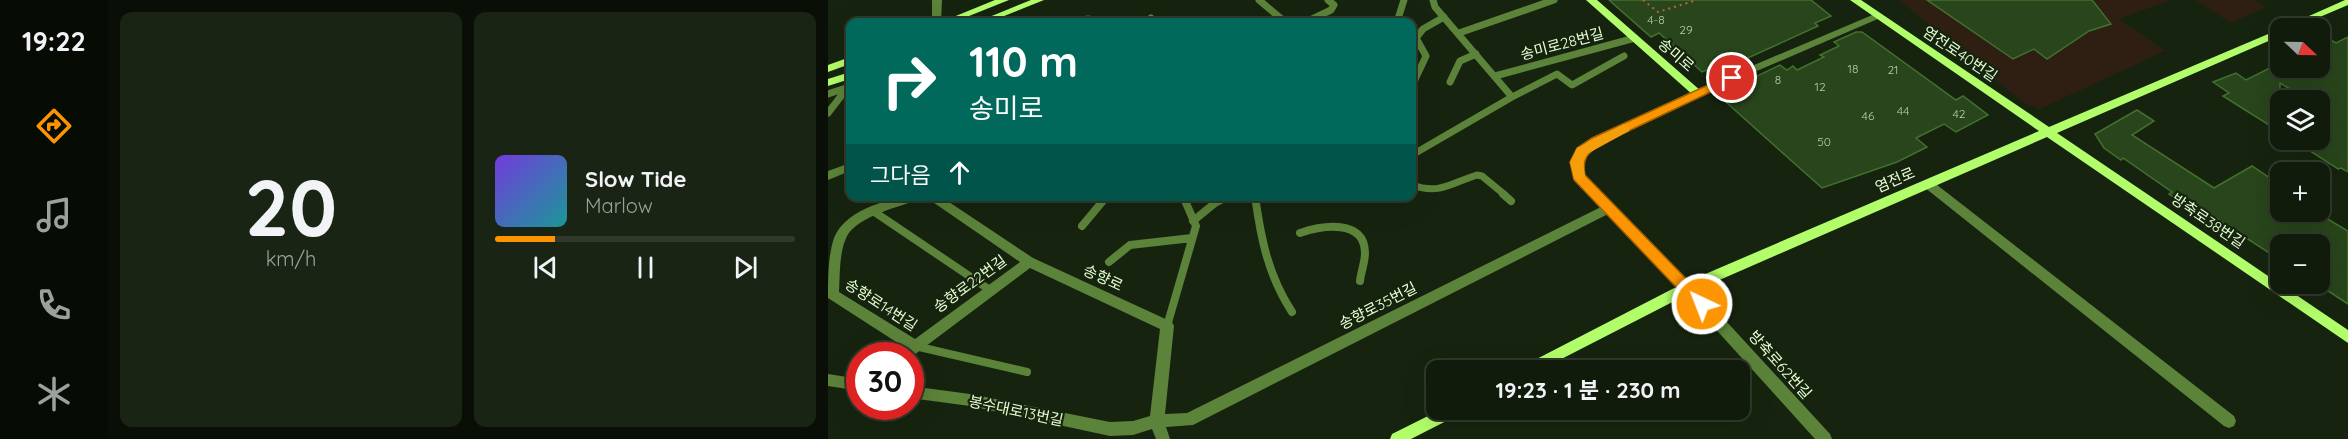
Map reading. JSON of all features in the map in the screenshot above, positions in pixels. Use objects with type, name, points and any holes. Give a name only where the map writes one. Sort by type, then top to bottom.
[{"type":"street","points":[[937,0],[937,18]]},
{"type":"street","points":[[957,18],[1004,0]]},
{"type":"street","points":[[992,18],[1039,0]]},
{"type":"street","name":"송미로","points":[[1591,0],[1697,93],[1597,141],[1582,151],[1576,162],[1579,177],[1687,288]]},
{"type":"street","name":"염전로40번길","points":[[1855,0],[2049,132]]},
{"type":"street","points":[[2310,18],[2348,2]]},
{"type":"street","points":[[1697,93],[1877,16]]},
{"type":"street","name":"염전로","points":[[1547,360],[1687,288],[2270,36]]},
{"type":"street","points":[[828,69],[846,62]]},
{"type":"street","points":[[828,84],[846,77]]},
{"type":"street","name":"방축로38번길","points":[[2049,132],[2348,337]]},
{"type":"street","points":[[828,176],[846,169]]},
{"type":"street","points":[[1928,184],[2229,421]]},
{"type":"street","name":"송향로14번길","points":[[903,201],[851,222],[840,236],[832,294],[908,342]]},
{"type":"street","name":"송향로","points":[[938,201],[1029,262],[1167,326]]},
{"type":"street","name":"송향로35번길","points":[[1157,421],[1188,420],[1610,208]]},
{"type":"street","name":"송향로22번길","points":[[919,342],[1029,262]]},
{"type":"street","name":"방축로62번길","points":[[1687,288],[1825,439]]},
{"type":"street","points":[[1163,439],[1157,421],[1167,326]]},
{"type":"street","points":[[828,380],[846,383]]},
{"type":"street","name":"봉수대로13번길","points":[[924,394],[970,400],[1110,429],[1133,428],[1157,421]]},
{"type":"street","points":[[1397,439],[1434,420]]},
{"type":"lane","points":[[1260,0],[1280,18]]},
{"type":"lane","points":[[1314,18],[1331,9],[1334,5],[1328,0]]},
{"type":"lane","points":[[1398,18],[1404,0]]},
{"type":"lane","points":[[1433,0],[1444,17],[1512,97]]},
{"type":"lane","points":[[1459,33],[1504,15],[1522,12],[1554,0]]},
{"type":"lane","points":[[1416,77],[1426,56],[1416,38],[1423,29],[1444,17]]},
{"type":"lane","name":"송미로28번길","points":[[1496,76],[1635,38]]},
{"type":"lane","points":[[1450,82],[1460,61],[1476,54]]},
{"type":"lane","points":[[1416,153],[1512,97],[1557,74],[1572,85],[1624,56]]},
{"type":"lane","points":[[828,94],[846,88]]},
{"type":"lane","points":[[828,113],[846,91]]},
{"type":"lane","points":[[1416,187],[1423,190],[1446,189],[1477,174],[1511,201]]},
{"type":"lane","points":[[1082,226],[1103,201]]},
{"type":"lane","points":[[1167,326],[1196,226],[1185,201]]},
{"type":"lane","points":[[1193,221],[1219,201]]},
{"type":"lane","points":[[1256,201],[1264,261],[1283,299],[1293,312]]},
{"type":"lane","points":[[873,212],[990,290]]},
{"type":"lane","points":[[1300,233],[1333,225],[1351,229],[1361,237],[1365,251],[1360,281]]},
{"type":"lane","points":[[1109,262],[1130,245],[1192,238]]},
{"type":"lane","points":[[924,348],[1027,372]]},
{"type":"path","points":[[1643,0],[1658,12],[1697,0]]},
{"type":"shaded area","points":[[1899,0],[2171,0],[2119,19],[2165,51],[2040,109],[2024,103]]},
{"type":"shaded area","points":[[2195,0],[2253,0],[2266,7],[2231,23]]},
{"type":"building","points":[[1609,0],[1811,0],[1831,16],[1815,23],[1818,26],[1717,72],[1712,68],[1702,72],[1659,33],[1651,37]]},
{"type":"building","points":[[1927,0],[2092,0],[2111,24],[2089,31],[2047,59],[2034,49],[2013,59]]},
{"type":"building","points":[[1856,32],[1862,32],[1956,100],[1963,96],[1988,115],[1956,132],[1944,124],[1916,138],[1927,147],[1897,162],[1822,188],[1718,95],[1780,65],[1787,70],[1793,66],[1797,70],[1824,57],[1820,55],[1839,46],[1834,42]]},
{"type":"building","points":[[2348,37],[2348,172],[2341,168],[2338,169],[2309,150],[2330,150],[2330,90],[2292,90],[2280,83],[2280,90],[2270,90],[2270,126],[2223,96],[2229,93],[2213,82],[2236,73],[2246,80],[2270,68],[2270,78],[2330,78],[2330,40],[2336,43]]},
{"type":"building","points":[[2137,110],[2154,121],[2132,135],[2214,188],[2252,166],[2270,178],[2270,222],[2330,220],[2348,231],[2348,304],[2330,292],[2330,234],[2270,234],[2270,253],[2208,213],[2203,217],[2169,194],[2172,192],[2123,158],[2121,160],[2104,148],[2095,134]]},
{"type":"slow traffic","points":[[1579,176],[1576,162],[1582,151],[1624,128]]},
{"type":"route","points":[[1702,304],[1579,177],[1576,162],[1582,151],[1597,141],[1732,78]]}]
